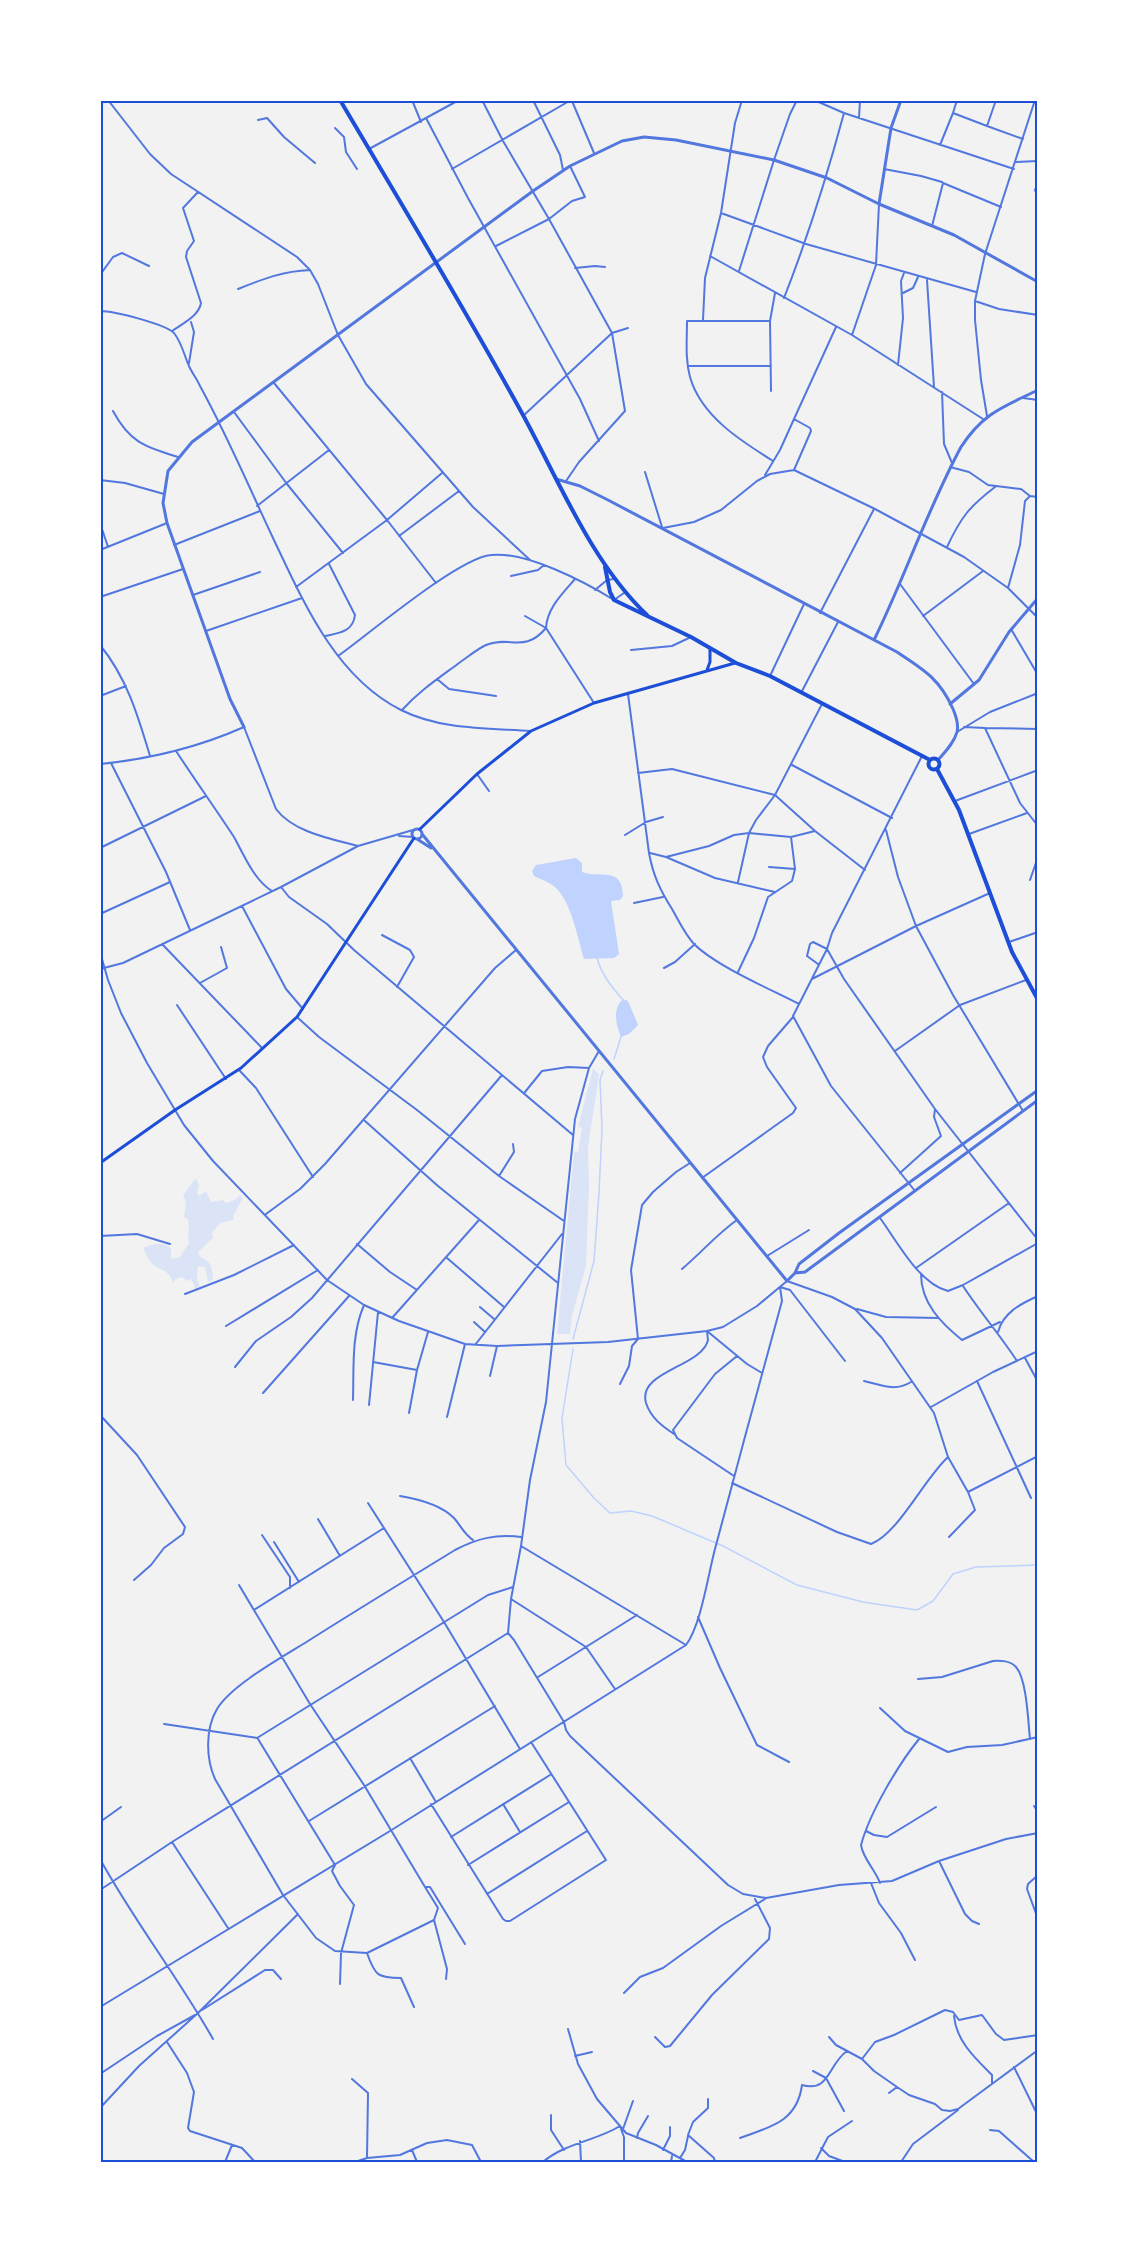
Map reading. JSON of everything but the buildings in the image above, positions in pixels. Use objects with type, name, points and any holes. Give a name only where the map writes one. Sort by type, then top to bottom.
[{"type":"highway","points":[[340,100],[524,416],[556,479],[604,563],[624,593],[647,615]]},
{"type":"highway","points":[[604,563],[614,600],[691,637],[736,663],[770,676],[930,760],[935,758],[938,760],[937,769],[956,801],[1008,943],[1038,1000]]},
{"type":"highway","points":[[930,760],[931,768],[937,769]]},
{"type":"main road","points":[[707,670],[711,655],[708,648]]},
{"type":"main road","points":[[420,829],[477,774],[531,731],[594,703],[736,663]]},
{"type":"main road","points":[[100,1163],[175,1110],[239,1070],[297,1017],[415,838]]},
{"type":"street","points":[[108,100],[150,154],[171,174],[297,257],[310,270],[338,335],[366,384],[442,473],[530,560]]},
{"type":"street","points":[[412,100],[421,122]]},
{"type":"street","points":[[368,149],[459,100]]},
{"type":"street","points":[[482,100],[612,333],[625,411],[566,481]]},
{"type":"street","points":[[532,100],[560,155],[563,170]]},
{"type":"street","points":[[452,169],[572,100],[594,153]]},
{"type":"street","points":[[703,320],[705,278],[721,213],[735,123],[742,100]]},
{"type":"street","points":[[739,272],[774,160],[797,100]]},
{"type":"street","points":[[814,100],[844,113],[1014,169]]},
{"type":"street","points":[[859,118],[860,100]]},
{"type":"street","points":[[852,336],[876,265],[879,204],[884,169],[891,128],[901,100]]},
{"type":"street","points":[[940,145],[957,100]]},
{"type":"street","points":[[987,126],[996,100]]},
{"type":"street","points":[[987,416],[975,320],[976,292],[985,254],[1035,100]]},
{"type":"street","points":[[784,298],[806,244],[844,113]]},
{"type":"street","points":[[953,113],[1023,140]]},
{"type":"street","points":[[258,120],[267,118],[284,137],[315,163]]},
{"type":"street","points":[[426,118],[584,407],[599,441]]},
{"type":"street","points":[[335,128],[344,137],[346,152],[357,168]]},
{"type":"street","points":[[358,846],[314,833],[282,818],[276,809],[244,727],[230,699],[167,523],[164,494],[168,471],[192,442],[563,170],[622,141],[644,137],[676,140],[774,160],[827,178],[879,204],[954,235],[1038,282]]},
{"type":"street","points":[[1016,162],[1038,161]]},
{"type":"street","points":[[496,246],[549,219],[567,203],[585,197],[570,166]]},
{"type":"street","points":[[884,169],[943,183],[1001,207]]},
{"type":"street","points":[[932,226],[943,183]]},
{"type":"street","points":[[1038,184],[1035,190],[1038,197]]},
{"type":"street","points":[[172,331],[200,309],[201,303],[186,257],[187,250],[194,241],[190,223],[183,208],[198,192]]},
{"type":"street","points":[[721,213],[806,244],[976,292]]},
{"type":"street","points":[[100,275],[113,256],[122,253],[132,255],[149,266]]},
{"type":"street","points":[[710,256],[836,326],[983,419]]},
{"type":"street","points":[[575,268],[605,267]]},
{"type":"street","points":[[238,289],[287,271],[310,270]]},
{"type":"street","points":[[898,365],[903,318],[901,281],[904,273]]},
{"type":"street","points":[[903,293],[913,288],[918,277]]},
{"type":"street","points":[[927,280],[934,387]]},
{"type":"street","points":[[771,391],[770,321],[775,293]]},
{"type":"street","points":[[975,301],[999,309],[1038,315]]},
{"type":"street","points":[[100,312],[125,315],[172,331],[220,422],[257,506],[302,598],[338,656],[370,690],[402,710],[446,725],[531,731]]},
{"type":"street","points":[[770,321],[687,321],[688,366],[695,391],[716,418],[743,443],[773,461]]},
{"type":"street","points":[[189,366],[194,332],[191,322]]},
{"type":"street","points":[[764,478],[836,326]]},
{"type":"street","points":[[524,416],[612,333],[628,328]]},
{"type":"street","points":[[688,366],[771,366]]},
{"type":"street","points":[[274,383],[387,520],[436,584]]},
{"type":"street","points":[[874,640],[900,584],[920,532],[951,465],[968,435],[987,416],[1038,390]]},
{"type":"street","points":[[942,392],[944,444],[951,465]]},
{"type":"street","points":[[1022,398],[1038,400]]},
{"type":"street","points":[[113,411],[129,435],[142,444],[178,457]]},
{"type":"street","points":[[234,412],[287,484],[343,553]]},
{"type":"street","points":[[794,418],[811,431],[794,470]]},
{"type":"street","points":[[257,506],[329,450]]},
{"type":"street","points":[[951,465],[995,487],[1021,489],[1030,496],[1038,497]]},
{"type":"street","points":[[662,528],[694,522],[721,510],[770,474],[794,470],[920,532],[947,548],[1008,588],[1038,618]]},
{"type":"street","points":[[645,472],[662,528]]},
{"type":"street","points":[[296,587],[387,520],[442,473]]},
{"type":"street","points":[[556,479],[580,486],[897,652],[935,679],[956,717],[957,732]]},
{"type":"street","points":[[101,481],[124,483],[164,494]]},
{"type":"street","points":[[947,548],[960,519],[978,500],[995,487]]},
{"type":"street","points":[[399,536],[459,491]]},
{"type":"street","points":[[1008,588],[1020,545],[1025,501],[1030,496]]},
{"type":"street","points":[[820,613],[874,509]]},
{"type":"street","points":[[174,545],[260,511]]},
{"type":"street","points":[[100,523],[108,547]]},
{"type":"street","points":[[100,550],[167,523]]},
{"type":"street","points":[[338,656],[469,562],[490,555],[530,560],[544,565],[614,600],[624,593]]},
{"type":"street","points":[[325,636],[350,628],[354,623],[355,615],[329,564]]},
{"type":"street","points":[[511,576],[538,570],[544,565]]},
{"type":"street","points":[[100,597],[183,568]]},
{"type":"street","points":[[923,616],[984,571]]},
{"type":"street","points":[[193,595],[260,572]]},
{"type":"street","points":[[402,710],[416,694],[484,646],[498,643],[524,643],[540,634],[546,628],[546,620],[556,602],[575,579]]},
{"type":"street","points":[[595,590],[607,580],[614,579]]},
{"type":"street","points":[[900,584],[974,684]]},
{"type":"street","points":[[206,631],[302,598]]},
{"type":"street","points":[[950,704],[984,673],[1011,629],[1038,598]]},
{"type":"street","points":[[770,676],[804,604]]},
{"type":"street","points":[[525,616],[546,628],[594,703]]},
{"type":"street","points":[[801,693],[838,622]]},
{"type":"street","points":[[1011,629],[1038,675]]},
{"type":"street","points":[[631,650],[672,646],[691,637]]},
{"type":"street","points":[[100,645],[114,662],[126,686],[150,756]]},
{"type":"street","points":[[437,679],[449,689],[496,696]]},
{"type":"street","points":[[100,696],[126,686]]},
{"type":"street","points":[[938,760],[957,732],[964,727],[990,712],[1038,693]]},
{"type":"street","points":[[628,694],[649,853],[652,869],[663,897],[681,927],[695,944],[711,957],[799,1004]]},
{"type":"street","points":[[738,882],[749,834],[792,765],[822,704]]},
{"type":"street","points":[[100,764],[176,751],[222,737],[244,727]]},
{"type":"street","points":[[964,727],[1038,729]]},
{"type":"street","points":[[985,728],[1020,803],[1038,826]]},
{"type":"street","points":[[176,751],[254,872],[265,887],[272,891]]},
{"type":"street","points":[[702,1178],[793,1113],[796,1108],[767,1067],[763,1057],[768,1046],[793,1016],[827,949],[832,933],[922,756]]},
{"type":"street","points":[[111,763],[170,882],[190,930]]},
{"type":"street","points":[[792,765],[892,818]]},
{"type":"street","points":[[638,773],[672,769],[775,795],[814,831],[865,870]]},
{"type":"street","points":[[956,801],[1038,770]]},
{"type":"street","points":[[477,774],[489,791]]},
{"type":"street","points":[[100,848],[206,796]]},
{"type":"street","points":[[969,834],[1027,813]]},
{"type":"street","points":[[625,835],[646,822],[663,817]]},
{"type":"street","points":[[102,969],[123,963],[272,891],[358,846],[420,829],[432,849],[787,1281],[855,1308],[886,1317],[938,1318]]},
{"type":"street","points":[[413,830],[415,838]]},
{"type":"street","points":[[886,830],[898,877],[916,926],[1023,1111]]},
{"type":"street","points":[[666,857],[709,846],[734,835],[791,837],[814,831]]},
{"type":"street","points":[[415,838],[422,834]]},
{"type":"street","points":[[396,836],[415,838],[432,849]]},
{"type":"street","points":[[738,972],[754,938],[764,903],[775,891],[789,885],[795,869],[791,837]]},
{"type":"street","points":[[649,853],[666,857],[715,878],[775,891]]},
{"type":"street","points":[[1030,880],[1038,857]]},
{"type":"street","points":[[769,867],[795,869]]},
{"type":"street","points":[[100,914],[170,882]]},
{"type":"street","points":[[281,886],[289,897],[327,924],[346,944],[573,1135]]},
{"type":"street","points":[[812,979],[916,926],[990,893]]},
{"type":"street","points":[[634,903],[663,897]]},
{"type":"street","points":[[241,905],[286,989],[303,1009]]},
{"type":"street","points":[[1008,943],[1038,932]]},
{"type":"street","points":[[382,935],[410,950],[414,957],[397,987]]},
{"type":"street","points":[[818,964],[807,956],[810,944],[813,942],[827,949],[836,967],[934,1109],[1038,1242],[963,1285],[948,1291],[940,1289],[921,1274],[879,1216]]},
{"type":"street","points":[[162,944],[262,1048]]},
{"type":"street","points":[[664,968],[675,962],[695,944]]},
{"type":"street","points":[[200,983],[227,968],[221,947]]},
{"type":"street","points":[[266,1214],[313,1177],[495,968],[516,950]]},
{"type":"street","points":[[100,952],[102,969],[121,1013],[184,1125],[213,1161],[327,1280],[349,1296],[392,1318],[465,1344],[497,1346],[638,1339],[723,1327],[740,1318],[780,1287],[795,1273],[799,1264],[1038,1090]]},
{"type":"street","points":[[895,1051],[960,1005],[1026,980]]},
{"type":"street","points":[[177,1005],[226,1079]]},
{"type":"street","points":[[793,1016],[831,1086],[915,1191]]},
{"type":"street","points":[[297,1017],[319,1037],[499,1176],[564,1221]]},
{"type":"street","points":[[599,1051],[589,1068],[575,1119],[546,1402],[530,1480],[511,1599],[508,1633],[538,1678],[564,1722],[570,1737],[736,1891],[766,1898],[839,1885],[880,1882],[900,1878],[939,1861],[1006,1839],[1038,1833]]},
{"type":"street","points":[[524,1093],[538,1074],[545,1070],[568,1067],[589,1068]]},
{"type":"street","points":[[239,1070],[256,1088],[313,1177]]},
{"type":"street","points":[[235,1367],[256,1341],[298,1311],[327,1280],[502,1075]]},
{"type":"street","points":[[795,1273],[805,1272],[1038,1101]]},
{"type":"street","points":[[900,1173],[940,1136],[934,1109]]},
{"type":"street","points":[[364,1120],[479,1220],[558,1283]]},
{"type":"street","points":[[499,1176],[514,1152],[513,1144]]},
{"type":"street","points":[[620,1384],[629,1366],[632,1346],[638,1339],[631,1270],[642,1205],[653,1192],[690,1163]]},
{"type":"street","points":[[916,1268],[1009,1203]]},
{"type":"street","points":[[392,1318],[479,1220]]},
{"type":"street","points":[[682,1269],[710,1245],[715,1236],[737,1220]]},
{"type":"street","points":[[767,1256],[810,1230]]},
{"type":"street","points":[[475,1345],[564,1232]]},
{"type":"street","points":[[100,1236],[137,1234],[171,1244]]},
{"type":"street","points":[[357,1244],[390,1272],[417,1290]]},
{"type":"street","points":[[185,1294],[234,1275],[294,1245]]},
{"type":"street","points":[[446,1257],[504,1307]]},
{"type":"street","points":[[226,1326],[318,1270]]},
{"type":"street","points":[[921,1274],[921,1285],[927,1302],[938,1318],[962,1340],[1000,1322],[1017,1307],[1038,1296]]},
{"type":"street","points":[[963,1285],[980,1313],[998,1332],[1017,1361]]},
{"type":"street","points":[[780,1287],[790,1290],[845,1361]]},
{"type":"street","points":[[100,2007],[335,1865],[686,1645],[698,1617],[782,1301],[780,1287]]},
{"type":"street","points":[[263,1393],[349,1296]]},
{"type":"street","points":[[353,1400],[355,1336],[364,1305]]},
{"type":"street","points":[[480,1307],[494,1319]]},
{"type":"street","points":[[855,1308],[882,1338],[911,1382],[931,1407],[948,1456],[968,1492],[975,1510],[949,1537]]},
{"type":"street","points":[[369,1405],[379,1312]]},
{"type":"street","points":[[474,1322],[485,1332]]},
{"type":"street","points":[[998,1332],[1000,1322]]},
{"type":"street","points":[[707,1331],[736,1356],[762,1373]]},
{"type":"street","points":[[707,1331],[708,1340],[704,1348],[660,1376],[646,1388],[644,1396],[648,1409],[659,1424],[734,1476]]},
{"type":"street","points":[[409,1413],[417,1370],[428,1332]]},
{"type":"street","points":[[447,1417],[465,1344]]},
{"type":"street","points":[[490,1376],[497,1346]]},
{"type":"street","points":[[931,1407],[977,1381],[1038,1352]]},
{"type":"street","points":[[674,1434],[673,1431],[683,1415],[715,1374],[736,1356]]},
{"type":"street","points":[[1025,1358],[1038,1382]]},
{"type":"street","points":[[373,1362],[417,1370]]},
{"type":"street","points":[[864,1381],[892,1388],[902,1387],[911,1382]]},
{"type":"street","points":[[977,1381],[1032,1498]]},
{"type":"street","points":[[100,1415],[137,1455],[185,1527],[183,1534],[164,1548],[157,1559],[134,1580]]},
{"type":"street","points":[[732,1483],[837,1532],[871,1544],[883,1538],[948,1456]]},
{"type":"street","points":[[968,1492],[1038,1456]]},
{"type":"street","points":[[400,1496],[437,1507],[454,1518],[465,1535],[473,1540]]},
{"type":"street","points":[[368,1503],[415,1575],[520,1749]]},
{"type":"street","points":[[318,1520],[340,1556]]},
{"type":"street","points":[[254,1610],[384,1528]]},
{"type":"street","points":[[262,1535],[291,1577],[290,1588]]},
{"type":"street","points":[[434,1920],[367,1953],[341,1953],[316,1938],[283,1895],[215,1779],[209,1766],[210,1724],[218,1707],[230,1694],[281,1657],[473,1540],[498,1535],[522,1537]]},
{"type":"street","points":[[274,1542],[299,1582]]},
{"type":"street","points":[[521,1546],[686,1645]]},
{"type":"street","points":[[239,1585],[281,1657],[364,1785],[438,1908],[434,1920],[447,1969],[446,1979]]},
{"type":"street","points":[[164,1724],[257,1738],[488,1595],[513,1587]]},
{"type":"street","points":[[511,1599],[586,1647],[615,1689]]},
{"type":"street","points":[[538,1678],[637,1615]]},
{"type":"street","points":[[698,1617],[757,1745],[789,1762]]},
{"type":"street","points":[[100,1890],[172,1842],[508,1633]]},
{"type":"street","points":[[918,1679],[942,1677],[993,1661],[1000,1660],[1013,1664],[1019,1673],[1023,1687],[1030,1739]]},
{"type":"street","points":[[309,1821],[495,1706]]},
{"type":"street","points":[[880,1708],[905,1731],[948,1752],[967,1747],[1002,1745],[1038,1737]]},
{"type":"street","points":[[257,1738],[335,1865]]},
{"type":"street","points":[[880,1882],[862,1852],[861,1845],[902,1762],[920,1739]]},
{"type":"street","points":[[432,1804],[503,1919],[510,1921],[606,1860],[531,1742]]},
{"type":"street","points":[[410,1757],[436,1802]]},
{"type":"street","points":[[451,1837],[552,1774]]},
{"type":"street","points":[[468,1865],[569,1802]]},
{"type":"street","points":[[503,1804],[520,1832]]},
{"type":"street","points":[[1034,1806],[1038,1812]]},
{"type":"street","points":[[100,1822],[121,1807]]},
{"type":"street","points":[[866,1831],[887,1837],[936,1808]]},
{"type":"street","points":[[487,1894],[587,1831]]},
{"type":"street","points":[[172,1842],[228,1928]]},
{"type":"street","points":[[100,1858],[213,2039]]},
{"type":"street","points":[[939,1861],[965,1914],[979,1924]]},
{"type":"street","points":[[335,1865],[332,1871],[354,1905],[341,1953],[340,1984]]},
{"type":"street","points":[[1038,1875],[1028,1884],[1027,1889],[1038,1919]]},
{"type":"street","points":[[871,1883],[879,1903],[901,1933],[915,1960]]},
{"type":"street","points":[[424,1887],[430,1887],[465,1944]]},
{"type":"street","points":[[655,2037],[664,2047],[670,2046],[712,1995],[768,1939],[770,1928],[754,1897]]},
{"type":"street","points":[[624,1993],[640,1977],[663,1968],[721,1926],[766,1898]]},
{"type":"street","points":[[100,2109],[139,2067],[198,2013],[298,1914]]},
{"type":"street","points":[[367,1953],[373,1970],[383,1978],[401,1978],[414,2007]]},
{"type":"street","points":[[100,2074],[157,2036],[266,1970],[273,1970],[281,1978]]},
{"type":"street","points":[[862,2059],[875,2042],[915,2025],[942,2010],[949,2010],[960,2020],[982,2015],[996,2034],[1004,2040],[1038,2035]]},
{"type":"street","points":[[954,2014],[957,2031],[977,2062],[992,2075],[992,2084]]},
{"type":"street","points":[[568,2029],[575,2056],[597,2099],[626,2133],[687,2163]]},
{"type":"street","points":[[829,2037],[862,2059],[909,2096],[935,2104],[942,2110],[958,2109]]},
{"type":"street","points":[[167,2042],[187,2073],[194,2092],[188,2127],[190,2131],[246,2151],[255,2163]]},
{"type":"street","points":[[901,2163],[913,2144],[1038,2050]]},
{"type":"street","points":[[740,2138],[780,2124],[791,2113],[802,2085],[811,2088],[819,2087],[838,2059],[847,2051]]},
{"type":"street","points":[[575,2056],[592,2052]]},
{"type":"street","points":[[1014,2067],[1038,2116]]},
{"type":"street","points":[[813,2071],[826,2078],[844,2111]]},
{"type":"street","points":[[352,2079],[368,2093],[367,2158]]},
{"type":"street","points":[[889,2093],[897,2087]]},
{"type":"street","points":[[680,2158],[685,2150],[693,2122],[708,2108],[708,2099]]},
{"type":"street","points":[[626,2133],[623,2129],[633,2101]]},
{"type":"street","points":[[551,2115],[551,2130],[564,2150]]},
{"type":"street","points":[[637,2138],[648,2116]]},
{"type":"street","points":[[815,2163],[828,2137],[852,2121]]},
{"type":"street","points":[[543,2163],[551,2155],[580,2141],[620,2126]]},
{"type":"street","points":[[620,2126],[624,2137],[624,2163]]},
{"type":"street","points":[[663,2150],[670,2136],[670,2127]]},
{"type":"street","points":[[990,2130],[999,2131],[1034,2163]]},
{"type":"street","points":[[688,2135],[714,2158],[716,2163]]},
{"type":"street","points":[[355,2163],[367,2158],[400,2155],[428,2143],[447,2140],[472,2145],[481,2163]]},
{"type":"street","points":[[580,2141],[581,2163]]},
{"type":"street","points":[[225,2163],[232,2145]]},
{"type":"street","points":[[821,2148],[829,2156],[845,2163]]},
{"type":"street","points":[[412,2150],[417,2163]]},
{"type":"street","points":[[671,2163],[672,2156]]},
{"type":"street","points":[[377,2158],[379,2163]]},
{"type":"street","points":[[857,2163],[861,2161]]},
{"type":"shaded area","points":[[593,1068],[599,1075],[588,1147],[586,1266],[572,1316],[570,1334],[557,1334],[574,1151],[578,1152],[582,1128],[578,1127]]},
{"type":"shaded area","points":[[196,1178],[199,1196],[206,1191],[211,1202],[223,1200],[226,1203],[235,1200],[240,1195],[243,1198],[233,1216],[234,1220],[220,1223],[212,1233],[213,1238],[198,1252],[200,1257],[211,1266],[213,1280],[208,1282],[205,1267],[198,1266],[197,1280],[200,1286],[196,1289],[191,1279],[187,1281],[182,1277],[173,1283],[168,1274],[151,1262],[143,1248],[154,1244],[164,1244],[171,1248],[171,1259],[180,1257],[189,1243],[188,1219],[184,1217],[186,1201],[183,1195]]},
{"type":"water","points":[[576,858],[582,863],[582,872],[609,875],[619,880],[622,886],[623,896],[620,900],[611,901],[619,954],[614,958],[584,959],[573,921],[561,893],[555,887],[534,876],[532,871],[536,865]]},
{"type":"water","points":[[623,999],[628,1001],[638,1025],[629,1034],[621,1037],[616,1012]]},
{"type":"waterway","points":[[597,957],[604,975],[624,1001]]},
{"type":"waterway","points":[[614,1059],[621,1037]]},
{"type":"waterway","points":[[573,1339],[594,1261],[602,1129],[600,1080],[603,1071]]},
{"type":"waterway","points":[[573,1349],[562,1418],[566,1465],[610,1513],[631,1511],[652,1516],[723,1546],[797,1585],[863,1602],[917,1610],[933,1601],[953,1574],[976,1567],[1038,1565]]}]
